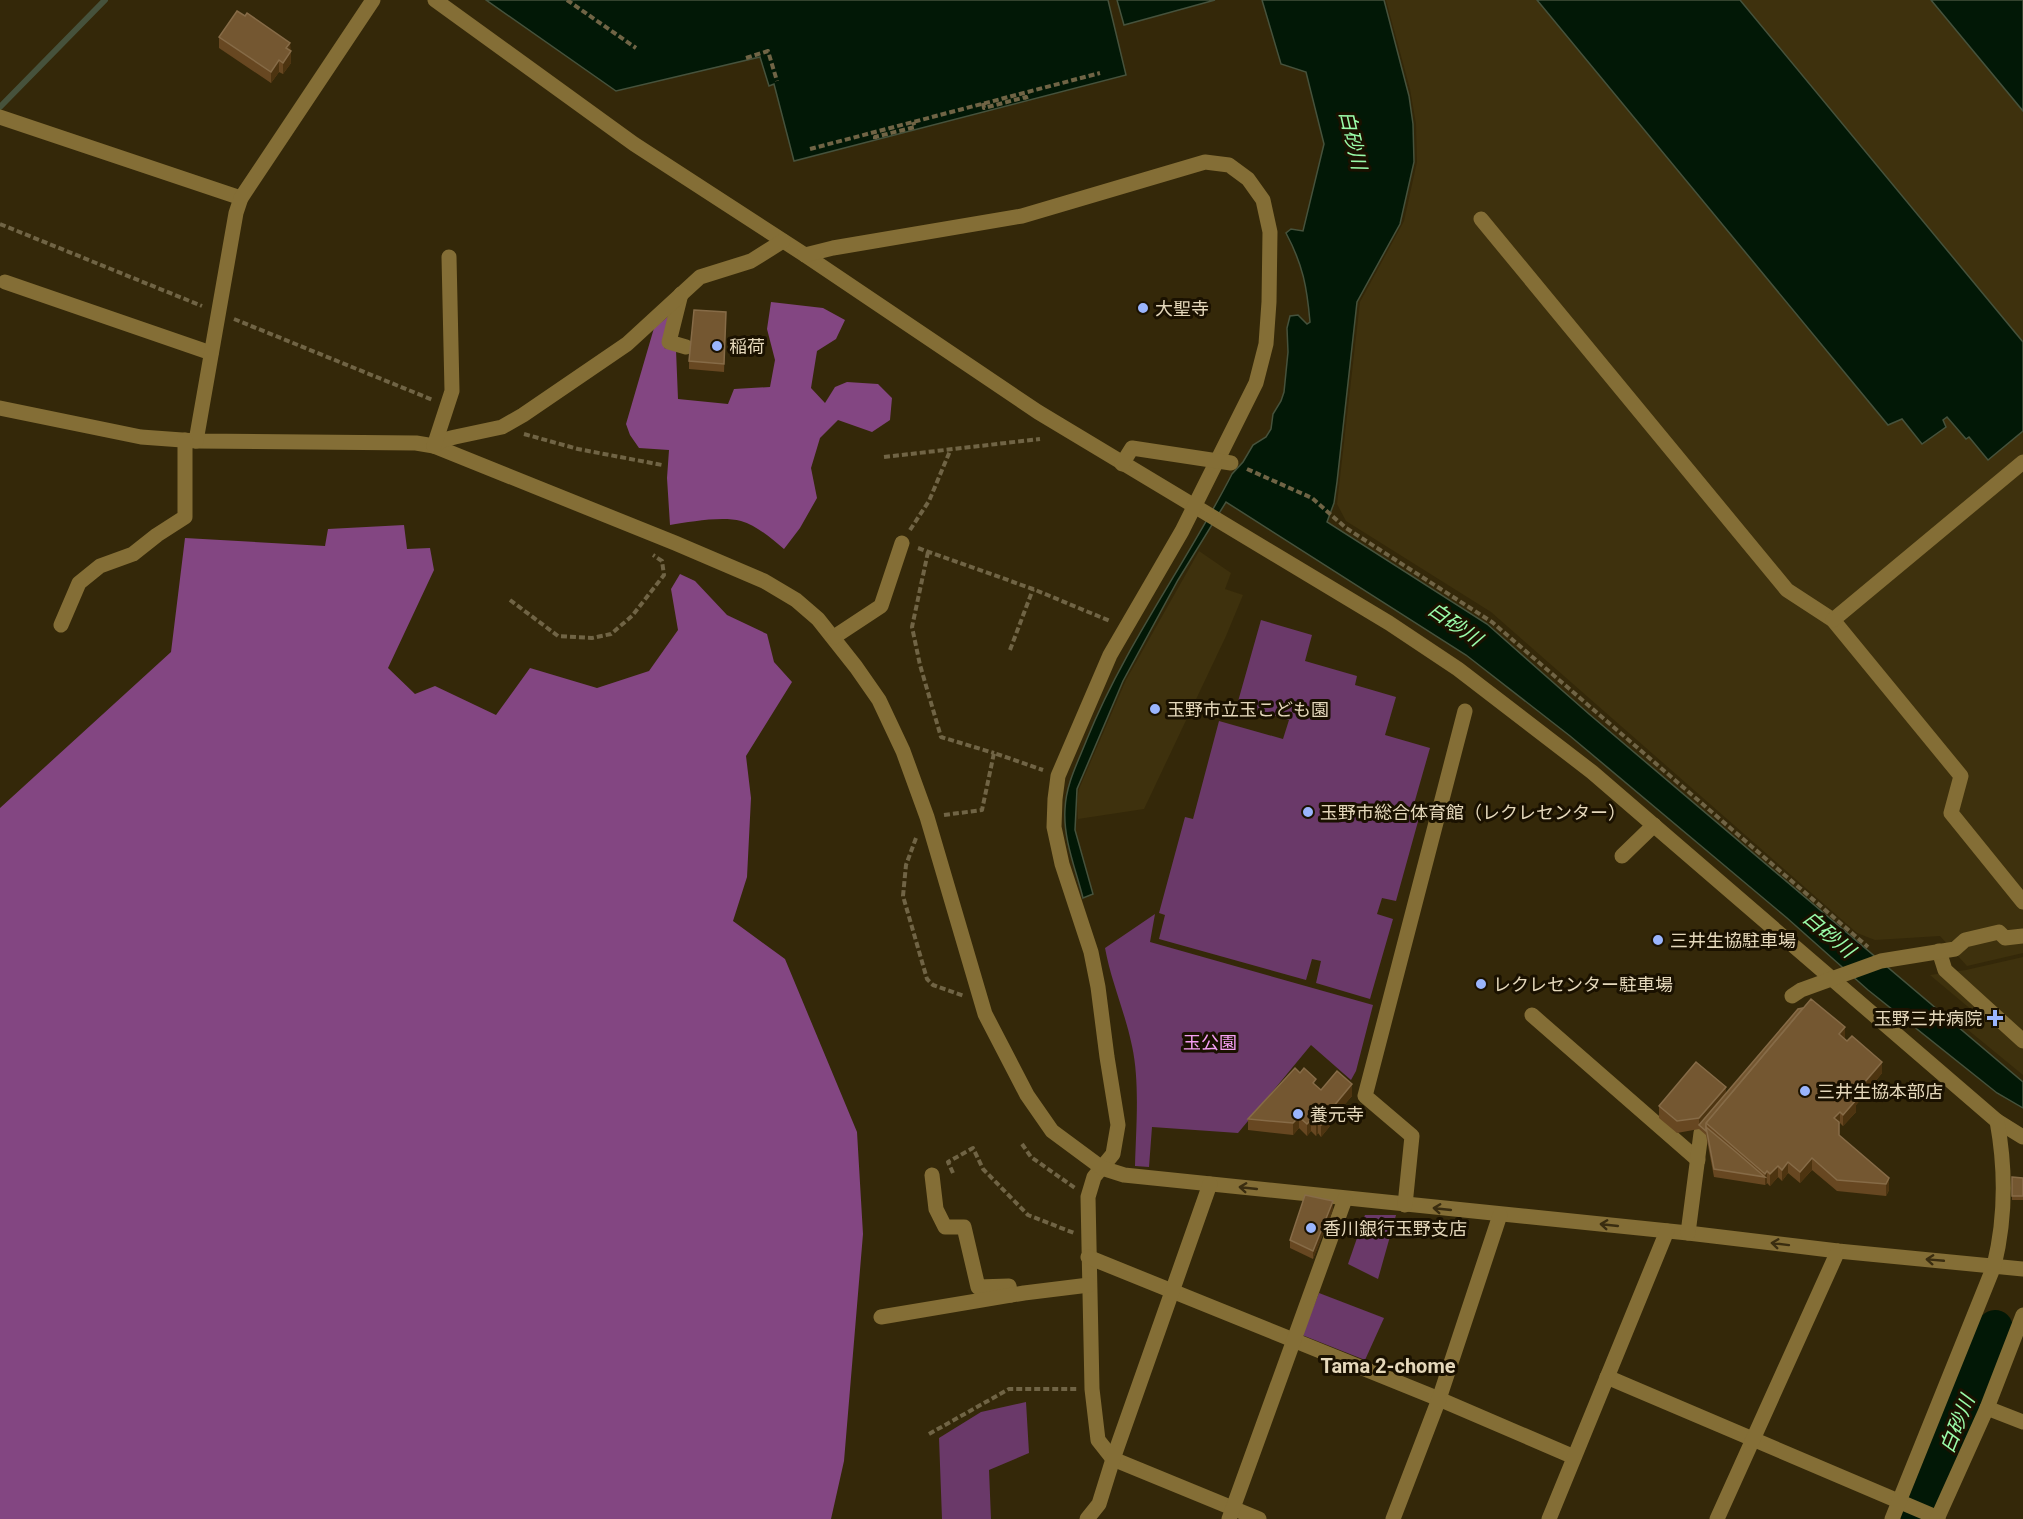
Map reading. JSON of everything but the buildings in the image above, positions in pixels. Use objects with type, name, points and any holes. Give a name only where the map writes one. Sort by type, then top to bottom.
[{"type":"street","points":[[61,625],[79,583],[100,566],[133,554],[185,517],[191,441],[211,353],[236,213],[241,198],[373,0]]},
{"type":"street","points":[[435,0],[634,144],[805,255],[1038,412],[1389,623],[1458,669],[1592,772],[1997,1121],[2023,1137]]},
{"type":"street","points":[[0,117],[241,198]]},
{"type":"street","points":[[805,255],[833,248],[1022,216],[1206,162],[1229,165],[1248,178],[1263,200],[1270,231],[1269,302],[1266,344],[1256,383],[1206,513],[1126,627],[1110,655],[1058,776],[1054,799],[1054,827],[1062,864],[1090,952],[1098,987],[1118,1125],[1113,1154],[1094,1177],[1088,1197],[1092,1389],[1098,1440],[1113,1459],[1231,1514],[1259,1519]]},
{"type":"street","points":[[1481,219],[1787,590],[1833,620],[1961,776],[1951,813],[2023,902]]},
{"type":"street","points":[[434,446],[443,440],[502,427],[523,415],[627,344],[700,277],[751,261],[783,241]]},
{"type":"street","points":[[434,446],[452,391],[449,257]]},
{"type":"street","points":[[5,282],[211,353]]},
{"type":"street","points":[[681,294],[669,342],[686,347]]},
{"type":"street","points":[[0,408],[141,437],[191,441],[416,443],[434,446],[675,543],[764,581],[796,600],[818,619],[834,638],[879,700],[903,751],[927,818],[981,1003],[1027,1095],[1052,1131],[1102,1168],[1124,1175],[2023,1269]]},
{"type":"street","points":[[1122,464],[1132,448],[1224,462]]},
{"type":"street","points":[[1833,620],[2023,462]]},
{"type":"street","points":[[834,638],[881,606],[902,543]]},
{"type":"street","points":[[1405,1205],[1412,1136],[1365,1096],[1465,711]]},
{"type":"street","points":[[1622,856],[1654,825]]},
{"type":"street","points":[[1792,996],[1801,990],[1883,961],[1955,949],[1965,940],[1999,932],[2005,938],[2023,936]]},
{"type":"street","points":[[1939,951],[1945,970],[2023,1041]]},
{"type":"street","points":[[1532,1015],[1698,1160]]},
{"type":"street","points":[[1688,1233],[1701,1133],[1724,1107]]},
{"type":"street","points":[[1892,1519],[1903,1504],[1994,1266],[2001,1226],[2005,1176],[1997,1121]]},
{"type":"street","points":[[932,1175],[936,1209],[945,1227],[964,1227],[978,1287],[1009,1286],[1011,1295]]},
{"type":"street","points":[[1087,1519],[1099,1504],[1210,1184]]},
{"type":"street","points":[[1231,1514],[1345,1199]]},
{"type":"street","points":[[1393,1519],[1438,1399],[1500,1215]]},
{"type":"street","points":[[1549,1519],[1667,1231]]},
{"type":"street","points":[[1717,1519],[1838,1251]]},
{"type":"street","points":[[1088,1257],[1438,1399],[1574,1457]]},
{"type":"street","points":[[881,1317],[1011,1295],[1089,1285]]},
{"type":"street","points":[[1607,1377],[1934,1516],[1987,1408],[2023,1315]]},
{"type":"street","points":[[1987,1408],[2023,1422]]},
{"type":"path","points":[[567,0],[636,48]]},
{"type":"path","points":[[746,58],[768,51],[777,81]]},
{"type":"path","points":[[810,149],[1100,73]]},
{"type":"path","points":[[983,104],[984,108],[1026,97],[1027,100]]},
{"type":"path","points":[[876,140],[875,137],[915,127],[913,122]]},
{"type":"path","points":[[0,224],[447,406]]},
{"type":"path","points":[[502,427],[578,449],[662,465]]},
{"type":"path","points":[[884,458],[1040,440]]},
{"type":"path","points":[[950,451],[929,501],[902,543],[1033,589],[1126,627]]},
{"type":"path","points":[[1224,462],[1312,498],[1346,528],[1492,622],[1883,961]]},
{"type":"path","points":[[510,600],[558,636],[592,638],[611,634],[632,616],[664,575],[662,561],[645,549]]},
{"type":"path","points":[[928,552],[912,627],[920,665],[941,737],[1058,776]]},
{"type":"path","points":[[1010,650],[1033,589]]},
{"type":"path","points":[[981,1003],[933,985],[927,979],[903,896],[906,864],[927,818],[982,810],[994,753]]},
{"type":"path","points":[[1022,1143],[1031,1157],[1088,1197]]},
{"type":"path","points":[[953,1173],[948,1162],[973,1148],[983,1169],[1028,1215],[1088,1239]]},
{"type":"path","points":[[929,1434],[1009,1389],[1092,1389]]},
{"type":"shaded area","points":[[1386,0],[2023,0],[2023,953],[1967,966],[1940,936],[1875,940],[1857,933],[1491,612],[1346,521],[1337,504],[1360,302],[1404,221],[1417,162],[1416,124],[1410,89]]},
{"type":"shaded area","points":[[771,302],[823,308],[845,320],[836,339],[817,351],[811,388],[825,403],[835,387],[847,382],[878,384],[892,398],[890,420],[872,432],[838,420],[820,438],[811,468],[817,498],[800,528],[784,549],[758,529],[741,521],[715,519],[670,525],[667,478],[669,450],[639,448],[626,424],[654,328],[670,315],[664,348],[676,350],[678,399],[728,404],[734,389],[770,387],[775,360],[767,329]]},
{"type":"shaded area","points":[[404,525],[407,549],[430,548],[434,570],[388,668],[415,694],[435,686],[496,715],[530,668],[597,688],[649,671],[678,630],[671,589],[680,574],[695,581],[727,615],[767,634],[774,662],[792,682],[746,756],[751,798],[747,877],[733,921],[785,959],[857,1132],[863,1234],[844,1461],[831,1519],[0,1519],[0,808],[171,652],[185,538],[325,546],[328,529]]},
{"type":"shaded area","points":[[1199,551],[1231,573],[1225,589],[1243,595],[1226,636],[1144,809],[1078,819],[1079,789],[1126,680]]},
{"type":"shaded area","name":"玉野三井病院","points":[[2023,957],[2023,1075],[1962,1025],[1973,1011],[1930,975],[1966,970]]},
{"type":"green space","name":"玉野市総合体育館（レクレセンター）","points":[[1261,620],[1312,635],[1305,661],[1357,676],[1355,685],[1396,697],[1385,735],[1430,748],[1414,804],[1422,807],[1396,901],[1382,898],[1377,914],[1393,919],[1370,999],[1316,983],[1321,961],[1312,959],[1306,980],[1159,939],[1165,915],[1159,913],[1185,817],[1193,819],[1219,721],[1283,739],[1289,720],[1237,705]]},
{"type":"green space","name":"玉公園","points":[[1155,914],[1150,942],[1373,1005],[1356,1071],[1351,1080],[1311,1045],[1238,1133],[1152,1127],[1149,1167],[1135,1166],[1137,1106],[1134,1060],[1129,1033],[1105,948]]},
{"type":"green space","points":[[1365,1215],[1396,1215],[1378,1279],[1348,1264]]},
{"type":"green space","points":[[1319,1293],[1384,1318],[1365,1360],[1302,1335]]},
{"type":"green space","points":[[1026,1402],[1029,1453],[989,1470],[991,1519],[942,1519],[939,1438],[981,1412]]},
{"type":"water","points":[[486,0],[1108,0],[1126,75],[794,161],[774,84],[769,86],[760,57],[616,91]]},
{"type":"water","points":[[1117,0],[1215,0],[1124,25]]},
{"type":"water","points":[[1262,0],[1384,0],[1409,96],[1413,124],[1414,162],[1400,224],[1357,302],[1337,482],[1334,503],[1327,522],[1487,624],[1589,714],[2023,1082],[2023,1108],[1997,1093],[1868,990],[1787,918],[1570,736],[1466,655],[1226,502],[1178,580],[1123,681],[1077,789],[1075,830],[1093,894],[1083,898],[1068,843],[1065,820],[1068,791],[1076,765],[1119,671],[1232,474],[1243,462],[1253,445],[1266,437],[1271,429],[1273,414],[1284,392],[1288,352],[1287,328],[1290,316],[1298,315],[1307,324],[1310,322],[1303,276],[1286,233],[1291,229],[1303,231],[1324,144],[1306,72],[1281,64]]},
{"type":"water","points":[[1537,0],[1740,0],[2023,342],[2023,431],[1988,460],[1969,437],[1966,439],[1947,417],[1943,420],[1946,427],[1922,444],[1902,419],[1888,425]]},
{"type":"water","points":[[1931,0],[2023,0],[2023,111]]},
{"type":"waterway","points":[[0,107],[105,0]]},
{"type":"waterway","name":"白砂川","points":[[1919,1519],[1995,1328]]},
{"type":"place","name":"大聖寺","points":[[1143,308]]},
{"type":"place","name":"稲荷","points":[[717,346]]},
{"type":"place","name":"玉野市立玉こども園","points":[[1155,709]]},
{"type":"place","name":"玉野市総合体育館（レクレセンター）","points":[[1308,812]]},
{"type":"place","name":"三井生協駐車場","points":[[1658,940]]},
{"type":"place","name":"レクレセンター駐車場","points":[[1481,984]]},
{"type":"place","name":"玉野三井病院","points":[[1995,1018]]},
{"type":"place","name":"三井生協本部店","points":[[1805,1091]]},
{"type":"place","name":"養元寺","points":[[1298,1114]]},
{"type":"place","name":"香川銀行玉野支店","points":[[1311,1228]]},
{"type":"district","name":"Tama 2-chome","points":[[1388,1366]]}]
